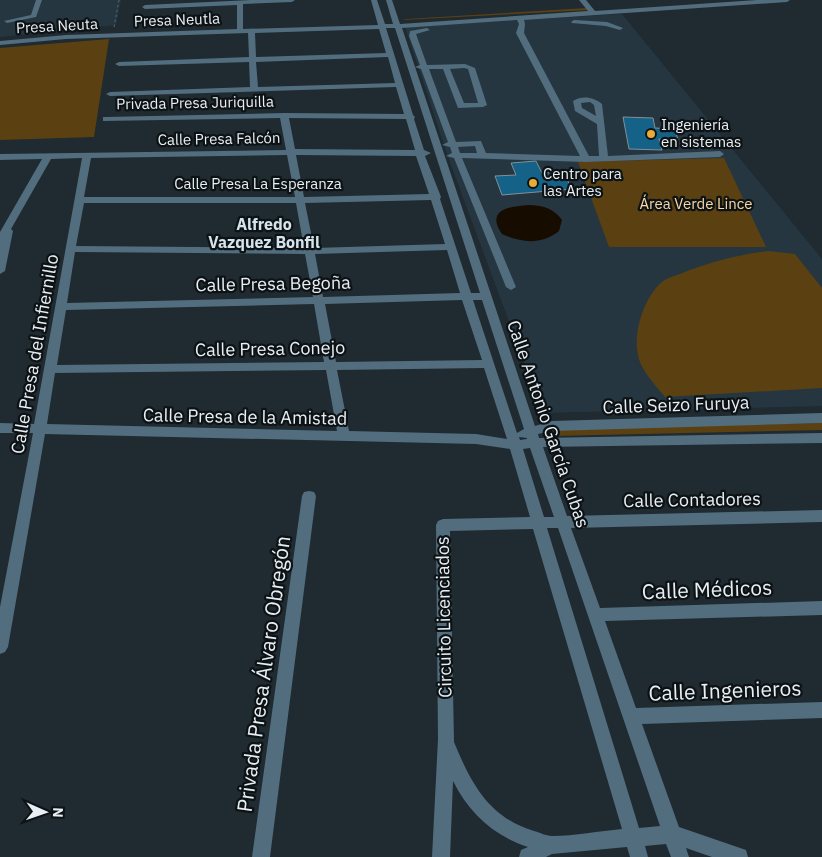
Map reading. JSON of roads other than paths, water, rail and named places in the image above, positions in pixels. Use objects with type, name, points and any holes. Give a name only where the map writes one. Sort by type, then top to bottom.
[{"type":"street","points":[[7,20],[24,19],[34,16],[39,0]]},
{"type":"street","points":[[179,0],[144,7],[292,0]]},
{"type":"street","name":"Calle Antonio García Cubas","points":[[374,0],[411,117],[420,153],[436,196],[514,440],[639,857]]},
{"type":"street","name":"Calle Antonio García Cubas","points":[[389,0],[533,437],[680,857]]},
{"type":"street","points":[[397,22],[584,3],[684,0]]},
{"type":"street","points":[[397,22],[542,20],[594,14],[787,0]]},
{"type":"street","points":[[240,3],[240,32]]},
{"type":"street","points":[[584,3],[594,14]]},
{"type":"street","points":[[542,20],[606,24],[620,28]]},
{"type":"street","points":[[511,287],[457,156],[412,32],[521,21]]},
{"type":"street","points":[[521,21],[520,33],[586,159]]},
{"type":"street","name":"Presa Neutla","points":[[116,36],[251,32],[397,22]]},
{"type":"street","points":[[251,32],[254,88]]},
{"type":"street","name":"Presa Neuta","points":[[0,43],[66,37],[116,36]]},
{"type":"street","points":[[119,64],[391,55]]},
{"type":"street","points":[[411,68],[465,66],[471,68],[483,105],[461,106],[446,67]]},
{"type":"street","points":[[110,94],[254,88],[400,85]]},
{"type":"street","points":[[284,115],[344,437]]},
{"type":"street","name":"Privada Presa Juriquilla","points":[[106,119],[284,115],[411,117]]},
{"type":"street","points":[[600,122],[604,158]]},
{"type":"street","points":[[438,151],[453,144],[478,143],[482,155]]},
{"type":"street","points":[[438,151],[457,156],[482,155],[586,159],[720,154]]},
{"type":"street","name":"Calle Presa Falcón","points":[[0,157],[292,152],[420,153],[438,151]]},
{"type":"street","points":[[0,240],[10,226],[49,155]]},
{"type":"street","name":"Calle Presa del Infiernillo","points":[[0,646],[41,430],[60,307],[87,155]]},
{"type":"street","name":"Calle Presa La Esperanza","points":[[79,200],[301,200],[436,196]]},
{"type":"street","points":[[0,270],[10,226]]},
{"type":"street","points":[[70,249],[310,251],[452,247]]},
{"type":"street","name":"Calle Presa Begoña","points":[[60,307],[487,296]]},
{"type":"street","name":"Calle Presa Conejo","points":[[51,369],[489,364]]},
{"type":"street","name":"Calle Seizo Furuya","points":[[533,437],[552,426],[822,418]]},
{"type":"street","name":"Calle Presa de la Amistad","points":[[0,428],[490,440],[514,440],[533,437]]},
{"type":"street","name":"Calle Seizo Furuya","points":[[533,437],[822,438]]},
{"type":"street","name":"Privada Presa Álvaro Obregón","points":[[261,857],[309,496]]},
{"type":"street","name":"Calle Contadores","points":[[562,522],[822,516]]},
{"type":"street","name":"Circuito Licenciados","points":[[442,857],[446,739],[443,525],[562,522]]},
{"type":"street","name":"Calle Médicos","points":[[594,615],[822,608]]},
{"type":"street","name":"Calle Ingenieros","points":[[630,716],[822,710]]},
{"type":"street","name":"Circuito Licenciados","points":[[446,739],[458,776],[474,802],[510,831],[550,845]]},
{"type":"street","points":[[672,834],[739,857]]},
{"type":"street","name":"Circuito Licenciados","points":[[528,857],[550,845],[632,836],[672,834]]},
{"type":"place","name":"Ingeniería en sistemas","points":[[651,134]]},
{"type":"place","name":"Centro para las Artes","points":[[533,183]]},
{"type":"district","name":"Alfredo Vazquez Bonfil","points":[[264,233]]},
{"type":"park label","name":"Área Verde Lince","points":[[696,204]]}]
